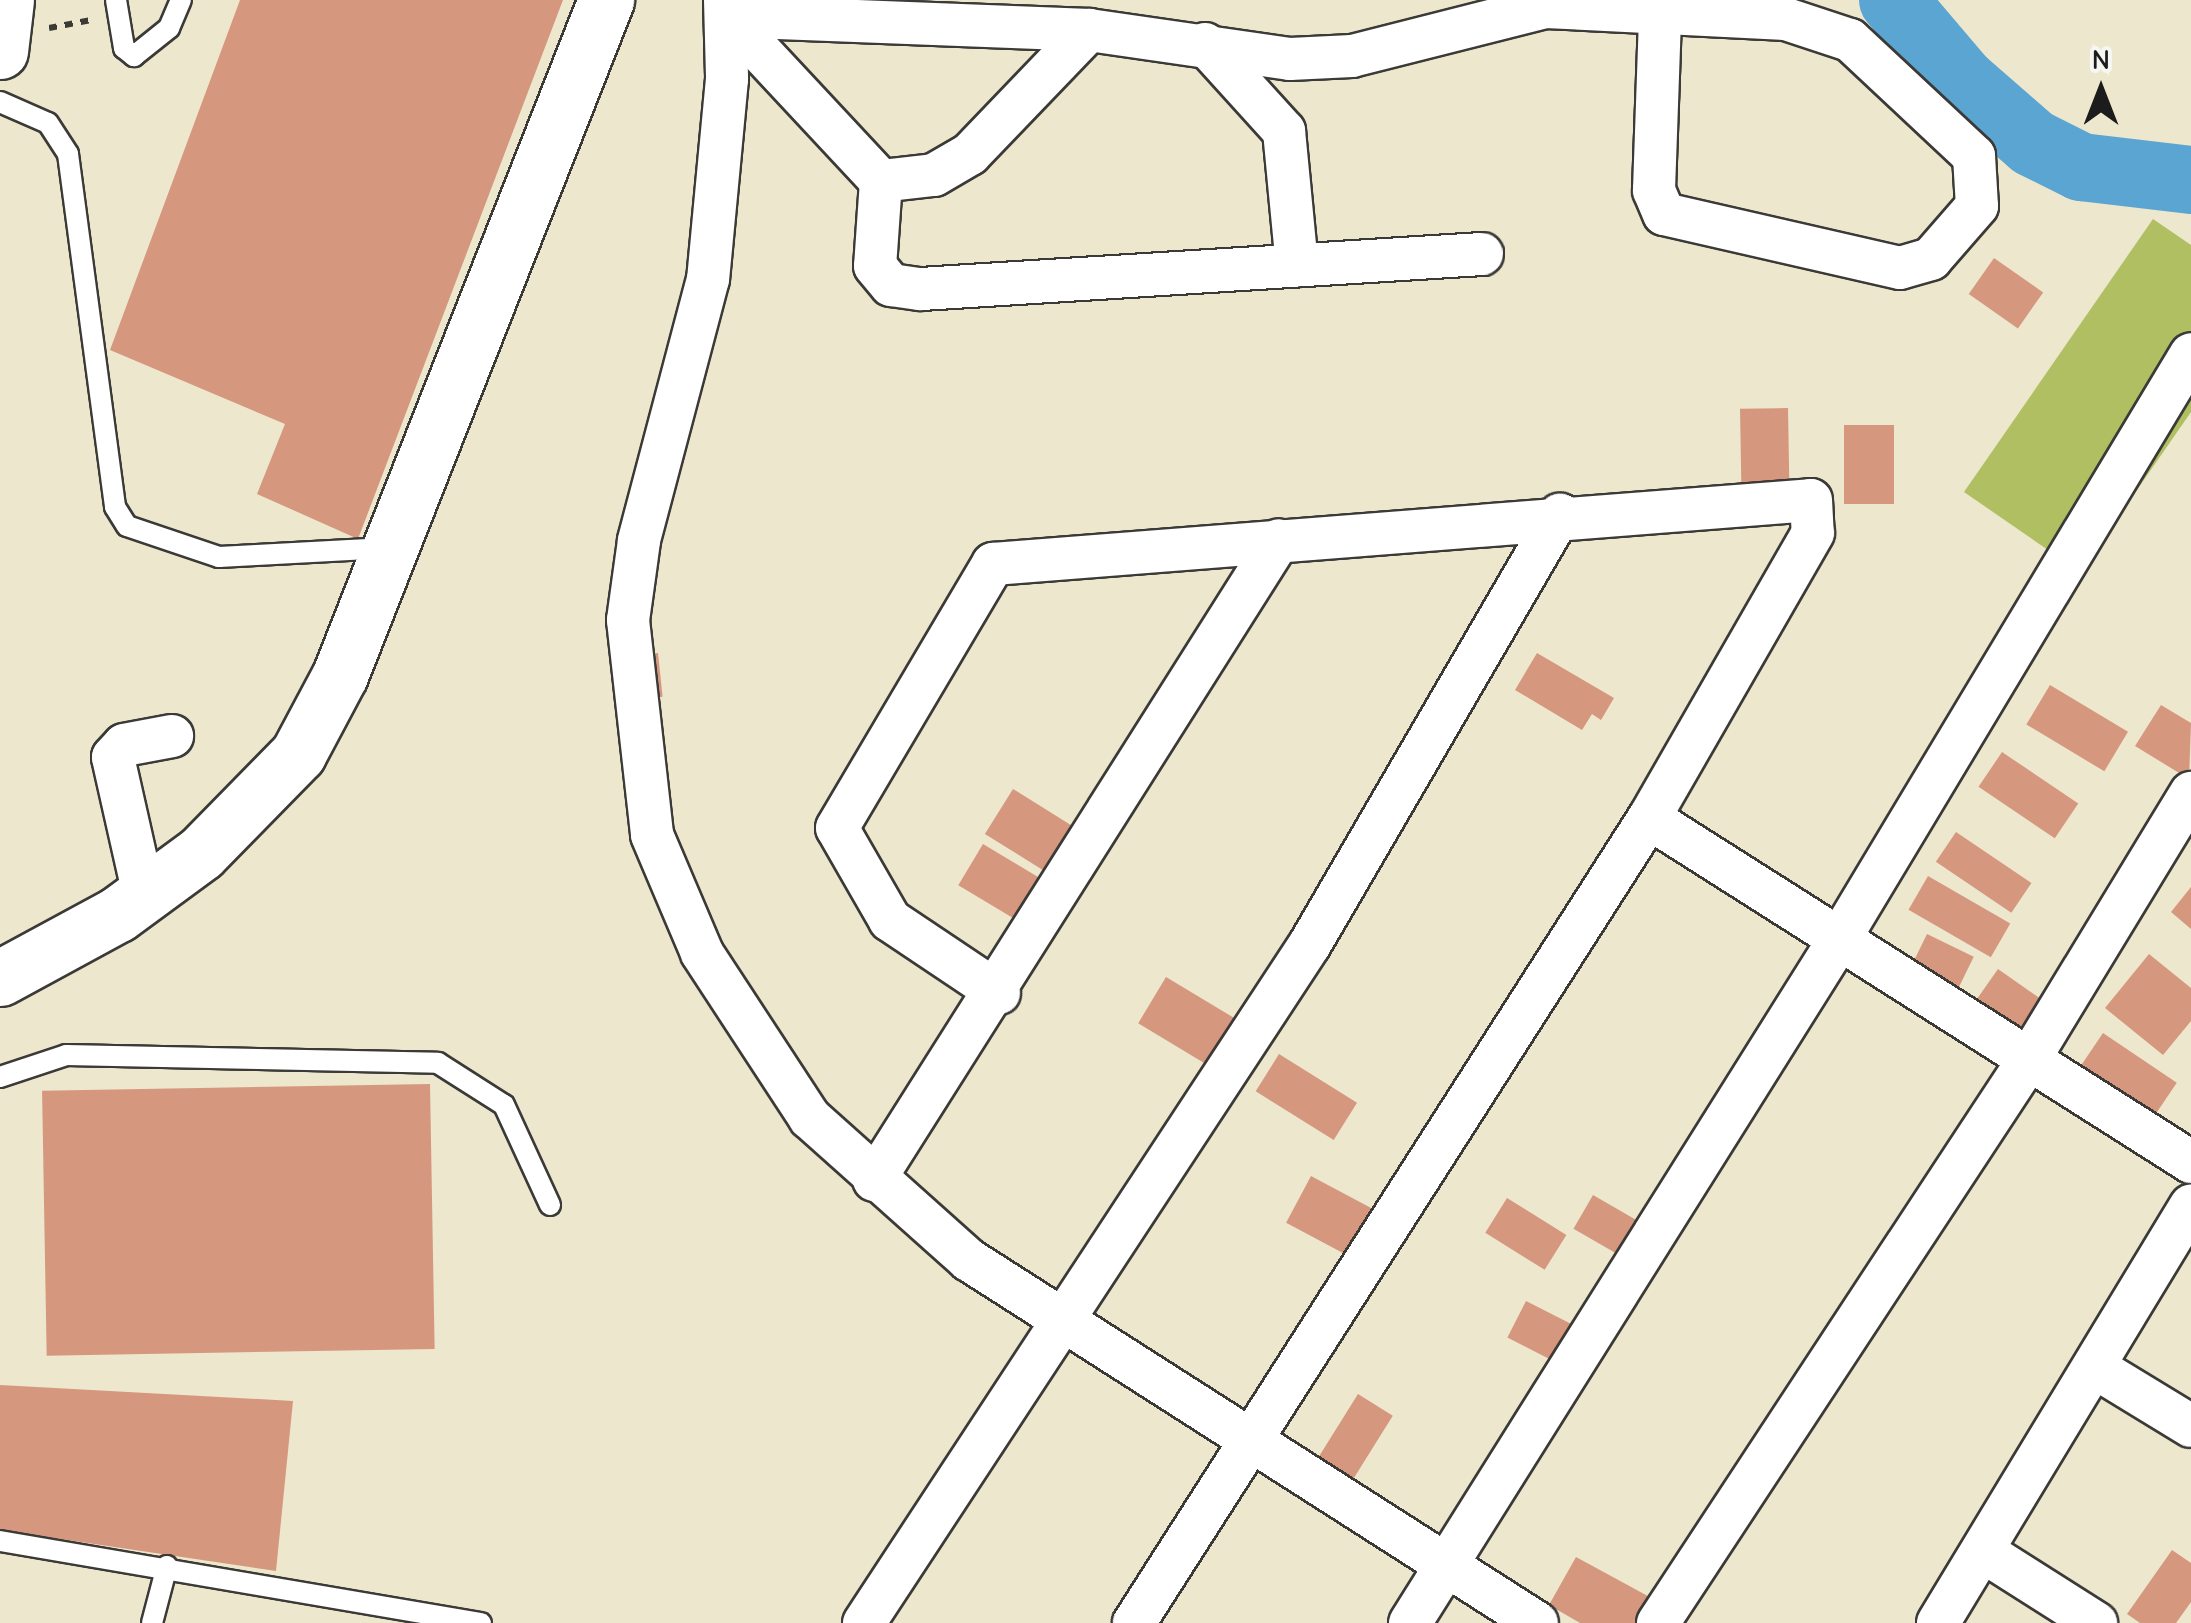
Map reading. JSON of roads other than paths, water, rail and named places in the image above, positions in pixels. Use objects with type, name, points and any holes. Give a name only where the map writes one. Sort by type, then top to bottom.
[{"type":"street","points":[[0,978],[144,895],[253,809],[289,767],[340,674],[606,0]]},
{"type":"street","points":[[726,8],[1089,30],[1290,59],[1352,56],[1546,3],[1660,16],[1786,18],[1850,40],[1974,156],[1977,206],[1931,259],[1900,268],[1664,214],[1654,190],[1660,16]]},
{"type":"street","points":[[726,8],[881,181]]},
{"type":"street","points":[[726,8],[708,279],[638,542],[628,620],[631,710],[652,835],[702,953],[810,1118],[874,1180],[1057,1321],[1449,1562],[1537,1623]]},
{"type":"street","points":[[881,181],[924,178],[970,154],[1089,30]]},
{"type":"street","points":[[1205,44],[1284,131],[1297,264]]},
{"type":"street","points":[[881,181],[870,239],[875,266],[892,285],[1482,254]]},
{"type":"street","points":[[1410,1623],[1840,938],[2191,354]]},
{"type":"street","points":[[998,993],[890,920],[837,828],[981,578],[1011,562],[1798,495],[1818,516],[1648,818],[1257,1442],[1134,1623]]},
{"type":"street","points":[[864,1623],[1057,1321],[1310,944],[1560,514]]},
{"type":"street","points":[[874,1180],[998,993],[1280,540]]},
{"type":"street","points":[[144,895],[113,756],[172,736]]},
{"type":"street","points":[[1658,1623],[2030,1056],[2191,793]]},
{"type":"street","points":[[1648,818],[2030,1056],[2191,1162]]},
{"type":"street","points":[[1938,1623],[2191,1206]]},
{"type":"street","points":[[2096,1368],[2191,1426]]},
{"type":"street","points":[[1984,1552],[2096,1623]]},
{"type":"lane","points":[[116,8],[124,48],[147,53],[181,0]]},
{"type":"lane","points":[[0,102],[48,123],[68,154],[115,508],[127,526],[219,556],[389,548]]},
{"type":"lane","points":[[0,1077],[66,1056],[438,1063],[504,1105],[550,1205]]},
{"type":"lane","points":[[0,1541],[167,1566],[481,1623]]},
{"type":"lane","points":[[152,1623],[167,1566]]},
{"type":"waterway","points":[[1893,0],[1962,81],[2033,143],[2081,167],[2191,180]]}]
